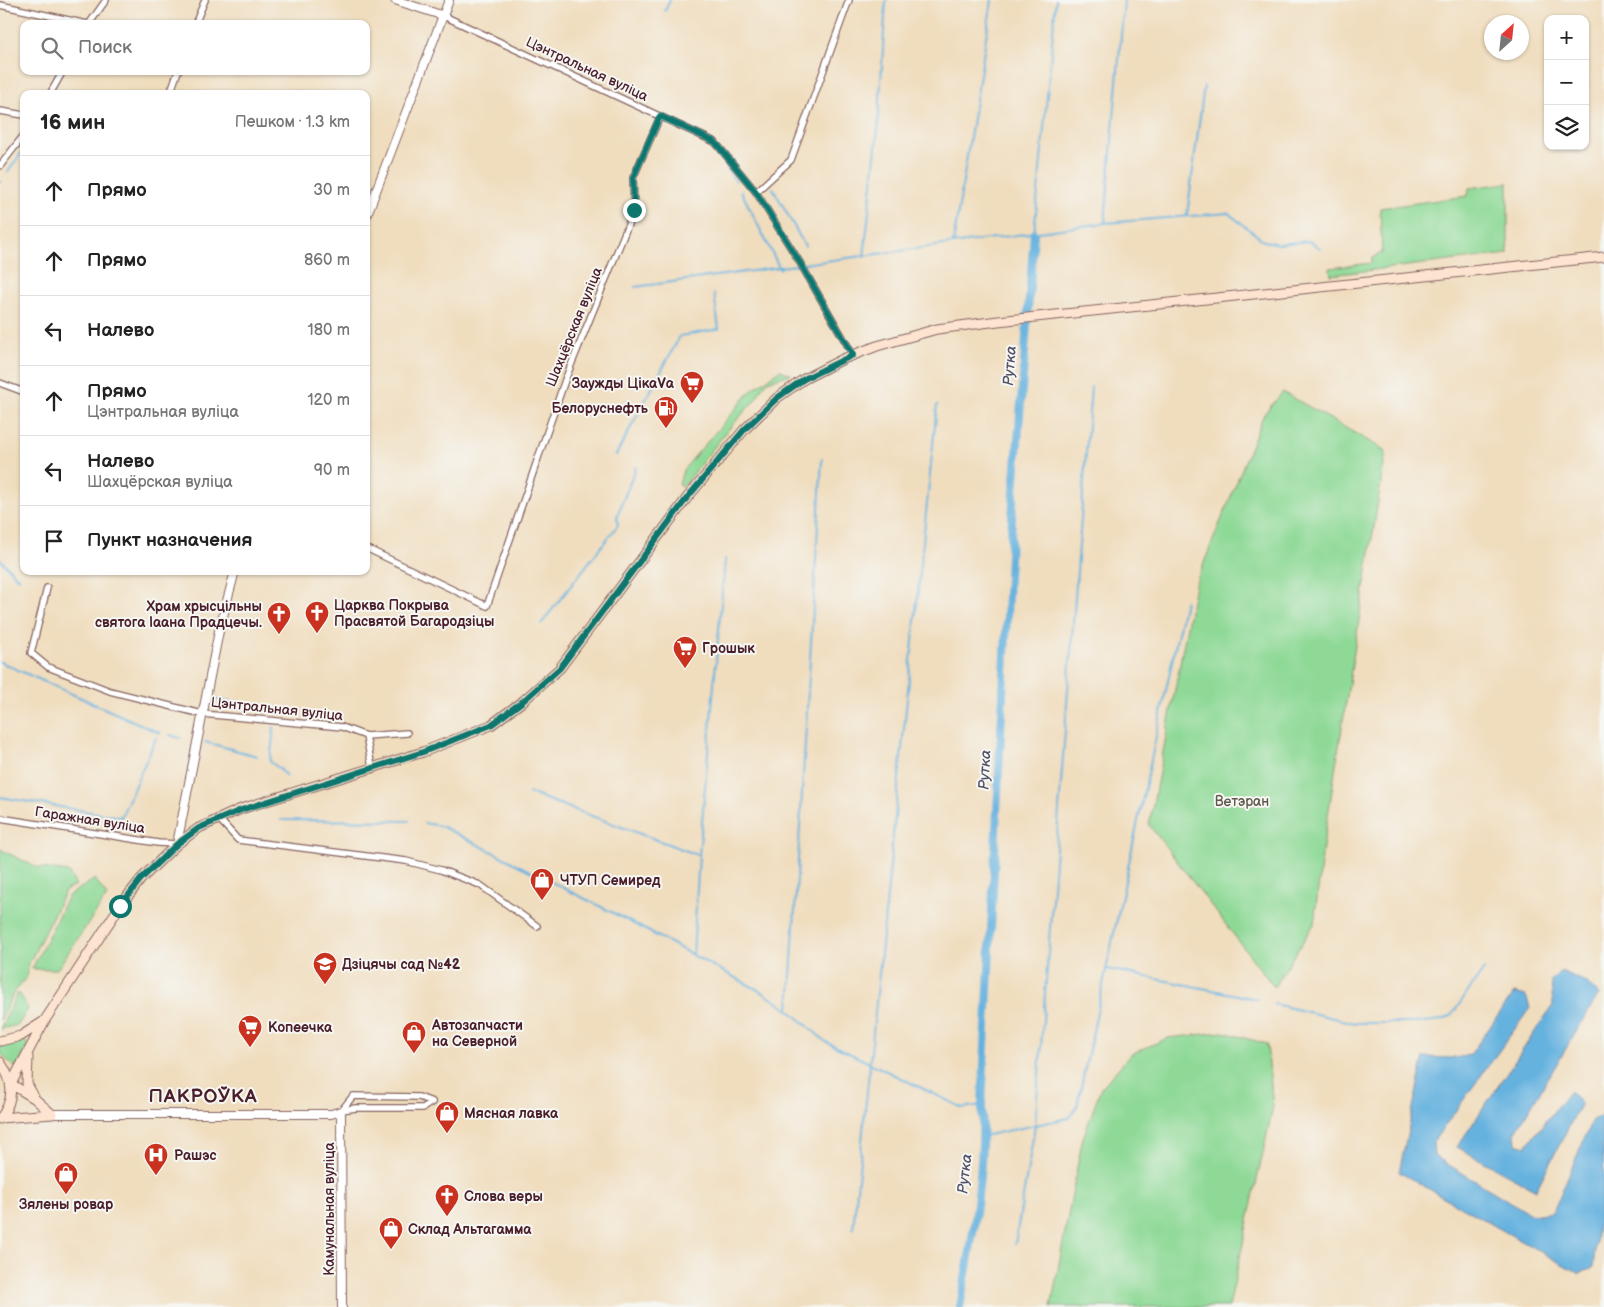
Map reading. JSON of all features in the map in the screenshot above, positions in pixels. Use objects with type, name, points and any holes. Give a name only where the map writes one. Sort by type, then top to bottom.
[{"type":"main road","points":[[12,1084],[46,1020],[141,879],[177,844],[199,828],[241,810],[423,752],[491,725],[523,701],[560,668],[687,498],[744,430],[777,398],[804,379],[853,355],[877,346],[937,330],[998,320],[1604,257]]},
{"type":"main road","points":[[0,1041],[20,1036],[46,1020]]},
{"type":"main road","points":[[28,1056],[27,1084],[34,1098]]},
{"type":"main road","points":[[0,1062],[8,1072],[12,1084],[8,1108],[0,1118]]},
{"type":"main road","points":[[12,1084],[34,1098],[52,1114]]},
{"type":"main road","points":[[0,1118],[52,1114]]},
{"type":"street","points":[[91,20],[106,0]]},
{"type":"street","points":[[197,20],[205,0]]},
{"type":"street","name":"Цэнтральная вуліца","points":[[395,0],[444,16],[715,142],[756,192],[808,276],[853,355]]},
{"type":"street","points":[[370,207],[450,0]]},
{"type":"street","points":[[756,192],[791,160],[849,0]]},
{"type":"street","points":[[0,5],[69,20]]},
{"type":"street","points":[[52,90],[61,75]]},
{"type":"street","points":[[171,90],[177,75]]},
{"type":"street","points":[[0,110],[20,114]]},
{"type":"street","name":"Шахцёрская вуліца","points":[[370,550],[487,606],[565,380],[634,210],[633,178],[660,116]]},
{"type":"street","points":[[0,166],[20,140]]},
{"type":"street","points":[[0,383],[20,390]]},
{"type":"street","name":"Цэнтральная вуліца","points":[[202,714],[234,575]]},
{"type":"street","name":"Цэнтральная вуліца","points":[[47,588],[31,654],[48,667],[110,691],[202,714],[342,727],[366,736],[407,733]]},
{"type":"street","points":[[177,844],[202,714]]},
{"type":"street","points":[[366,736],[372,767]]},
{"type":"street","name":"Гаражная вуліца","points":[[0,818],[158,843],[177,844]]},
{"type":"street","points":[[219,819],[238,840],[406,861],[441,870],[480,885],[537,926]]},
{"type":"street","points":[[52,1114],[322,1114],[356,1108],[423,1108],[432,1102],[419,1097],[353,1096],[341,1110]]},
{"type":"street","name":"Камунальная вуліца","points":[[341,1110],[342,1307]]},
{"type":"green space","points":[[1508,183],[1508,254],[1331,275],[1330,268],[1371,263],[1372,258],[1382,253],[1380,208],[1468,196],[1469,188]]},
{"type":"green space","points":[[780,370],[791,374],[768,381],[755,400],[727,431],[683,487],[679,485],[683,470],[751,391]]},
{"type":"green space","name":"Ветэран","points":[[1283,392],[1386,451],[1323,847],[1314,924],[1274,987],[1149,825],[1195,585],[1264,414]]},
{"type":"green space","points":[[0,849],[36,867],[68,872],[76,885],[65,891],[28,965],[26,978],[14,992],[0,1020]]},
{"type":"green space","points":[[95,879],[107,896],[57,969],[32,969],[68,896]]},
{"type":"green space","points":[[17,994],[20,994],[28,1009],[18,1025],[0,1029]]},
{"type":"green space","points":[[1223,1032],[1267,1044],[1273,1107],[1229,1307],[1051,1307],[1082,1141],[1101,1088],[1131,1054],[1168,1038]]},
{"type":"green space","points":[[25,1041],[28,1045],[18,1066],[14,1067],[0,1053],[0,1047]]},
{"type":"water","points":[[1561,971],[1586,982],[1599,994],[1515,1133],[1516,1143],[1526,1146],[1570,1091],[1581,1103],[1536,1190],[1457,1147],[1553,1005],[1551,980]]},
{"type":"water","points":[[1514,993],[1526,996],[1530,1008],[1433,1142],[1434,1156],[1532,1215],[1553,1212],[1592,1120],[1602,1116],[1604,1178],[1593,1267],[1580,1274],[1399,1172],[1424,1057],[1455,1058],[1470,1055]]},
{"type":"waterway","points":[[665,11],[670,0]]},
{"type":"waterway","points":[[864,257],[878,129],[886,0]]},
{"type":"waterway","points":[[953,244],[992,0]]},
{"type":"waterway","points":[[1034,234],[1056,0]]},
{"type":"waterway","points":[[1105,223],[1124,0]]},
{"type":"waterway","points":[[1187,215],[1204,86]]},
{"type":"waterway","points":[[8,172],[20,155]]},
{"type":"waterway","points":[[726,168],[736,181]]},
{"type":"waterway","points":[[773,188],[805,246]]},
{"type":"waterway","points":[[741,191],[780,269]]},
{"type":"waterway","points":[[635,287],[1105,223],[1228,213],[1264,241],[1278,244],[1309,241],[1320,248]]},
{"type":"waterway","name":"Рутка","points":[[960,1307],[977,1207],[982,1156],[982,1105],[1012,518],[1034,234]]},
{"type":"waterway","points":[[616,455],[680,336],[719,329],[714,294]]},
{"type":"waterway","points":[[1015,1244],[1035,1126],[1091,387]]},
{"type":"waterway","points":[[853,1229],[937,405]]},
{"type":"waterway","points":[[789,1010],[822,459]]},
{"type":"waterway","points":[[541,624],[618,525],[617,516],[636,467]]},
{"type":"waterway","points":[[0,559],[19,579]]},
{"type":"waterway","points":[[693,955],[699,856],[725,559]]},
{"type":"waterway","points":[[983,1136],[1069,1118],[1077,1106],[1185,601]]},
{"type":"waterway","points":[[0,662],[160,733]]},
{"type":"waterway","points":[[216,700],[240,704]]},
{"type":"waterway","points":[[254,706],[276,711],[275,715]]},
{"type":"waterway","points":[[274,727],[270,762],[286,776]]},
{"type":"waterway","points":[[170,735],[180,738]]},
{"type":"waterway","points":[[0,797],[121,817],[156,738]]},
{"type":"waterway","points":[[205,742],[257,756]]},
{"type":"waterway","points":[[529,793],[698,855]]},
{"type":"waterway","points":[[281,820],[409,821]]},
{"type":"waterway","points":[[424,823],[441,826],[623,918],[762,992],[789,1010],[826,1042],[963,1108],[982,1105]]},
{"type":"waterway","points":[[1107,969],[1257,999]]},
{"type":"waterway","points":[[1274,1004],[1354,1023],[1416,1023],[1441,1020],[1451,1016],[1484,969]]},
{"type":"place","name":"Заужды ЦікаVа","points":[[692,404]]},
{"type":"place","name":"Белоруснефть","points":[[666,429]]},
{"type":"place","name":"Царква Покрыва Прасвятой Багародзіцы","points":[[317,634]]},
{"type":"place","name":"Храм хрысцільны святога Іаана Прадцечы.","points":[[279,635]]},
{"type":"place","name":"Грошык","points":[[685,669]]},
{"type":"place","name":"ЧТУП Семиред","points":[[542,901]]},
{"type":"place","name":"Дзіцячы сад №42","points":[[325,985]]},
{"type":"place","name":"Копеечка","points":[[250,1048]]},
{"type":"place","name":"Автозапчасти на Северной","points":[[414,1054]]},
{"type":"place","name":"Мясная лавка","points":[[447,1134]]},
{"type":"place","name":"Рашэс","points":[[156,1176]]},
{"type":"place","name":"Зялены ровар","points":[[66,1195]]},
{"type":"place","name":"Слова веры","points":[[447,1217]]},
{"type":"place","name":"Склад Альтагамма","points":[[391,1250]]},
{"type":"district","name":"ПАКРОЎКА","points":[[203,1096]]},
{"type":"route","points":[[120,906],[141,879],[177,844],[199,828],[241,810],[423,752],[491,725],[523,701],[560,668],[687,498],[744,430],[777,398],[804,379],[853,355],[799,261],[756,192],[715,142],[660,116],[633,178],[634,210]]}]
